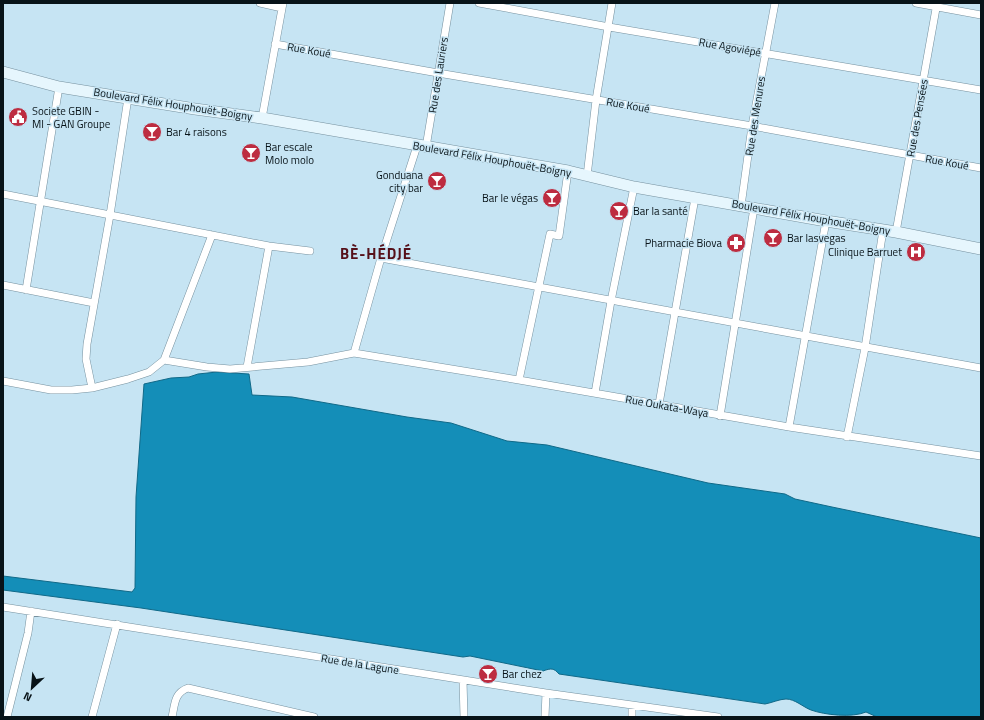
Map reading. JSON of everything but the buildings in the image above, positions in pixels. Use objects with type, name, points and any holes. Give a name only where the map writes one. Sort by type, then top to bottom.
[{"type":"street","points":[[260,3],[283,5],[262,118]]},
{"type":"street","name":"Rue des Lauriers","points":[[354,354],[380,258],[421,146],[438,73],[450,3]]},
{"type":"street","name":"Rue Agoviépé","points":[[479,3],[609,27],[981,90]]},
{"type":"street","points":[[587,176],[596,100],[612,3]]},
{"type":"street","name":"Rue des Menures","points":[[741,206],[752,126],[775,3]]},
{"type":"street","points":[[916,3],[937,5],[981,15]]},
{"type":"street","name":"Rue des Pensées","points":[[896,232],[937,5]]},
{"type":"street","name":"Rue Koué","points":[[275,44],[752,126],[981,168]]},
{"type":"street","name":"Boulevard Félix Houphouët-Boigny","points":[[3,72],[59,87],[262,118],[568,171],[634,187],[896,232],[981,249]]},
{"type":"street","points":[[26,290],[59,87]]},
{"type":"street","points":[[92,388],[86,353],[110,215],[128,98]]},
{"type":"street","points":[[519,380],[540,288],[550,234],[559,236],[568,171]]},
{"type":"street","points":[[595,393],[634,187]]},
{"type":"street","points":[[3,194],[269,246],[310,251]]},
{"type":"street","points":[[659,404],[695,198]]},
{"type":"street","points":[[720,416],[754,208]]},
{"type":"street","points":[[789,427],[826,221]]},
{"type":"street","points":[[847,437],[865,348],[883,230]]},
{"type":"street","points":[[3,381],[51,390],[72,390],[92,388],[149,372],[164,360],[212,235]]},
{"type":"street","points":[[248,367],[269,246]]},
{"type":"street","points":[[380,258],[865,348],[981,368]]},
{"type":"street","points":[[3,285],[94,302]]},
{"type":"street","name":"Rue Oukata-Waya","points":[[164,360],[230,369],[308,362],[354,354],[519,380],[847,437],[981,456]]},
{"type":"street","name":"Rue de la Lagune","points":[[3,607],[546,693],[716,717]]},
{"type":"street","points":[[7,717],[28,633],[31,611]]},
{"type":"street","points":[[92,717],[117,624]]},
{"type":"street","points":[[463,680],[464,717]]},
{"type":"street","points":[[172,717],[177,695],[182,690],[188,688],[314,717]]},
{"type":"street","points":[[545,717],[546,693]]},
{"type":"street","points":[[632,706],[632,717]]},
{"type":"water","points":[[217,372],[249,374],[252,395],[292,397],[451,423],[507,441],[547,445],[708,483],[785,494],[795,499],[981,538],[981,717],[877,717],[866,712],[853,715],[831,714],[811,710],[789,699],[765,704],[559,674],[552,669],[543,671],[470,656],[463,657],[141,608],[3,590],[3,576],[132,592],[135,588],[136,497],[144,384],[171,378],[189,377],[198,374]]},
{"type":"place","name":"Societe GBIN - MI - GAN Groupe","points":[[18,117]]},
{"type":"place","name":"Bar 4 raisons","points":[[152,132]]},
{"type":"place","name":"Bar escale Molo molo","points":[[251,153]]},
{"type":"place","name":"Gonduana city bar","points":[[437,181]]},
{"type":"place","name":"Bar le végas","points":[[552,198]]},
{"type":"place","name":"Bar la santé","points":[[619,211]]},
{"type":"place","name":"Bar lasvegas","points":[[773,238]]},
{"type":"place","name":"Pharmacie Biova","points":[[736,243]]},
{"type":"place","name":"Clinique Barruet","points":[[916,252]]},
{"type":"place","name":"Bar chez","points":[[488,674]]},
{"type":"district","name":"BÈ-HÉDJÉ","points":[[376,254]]}]
